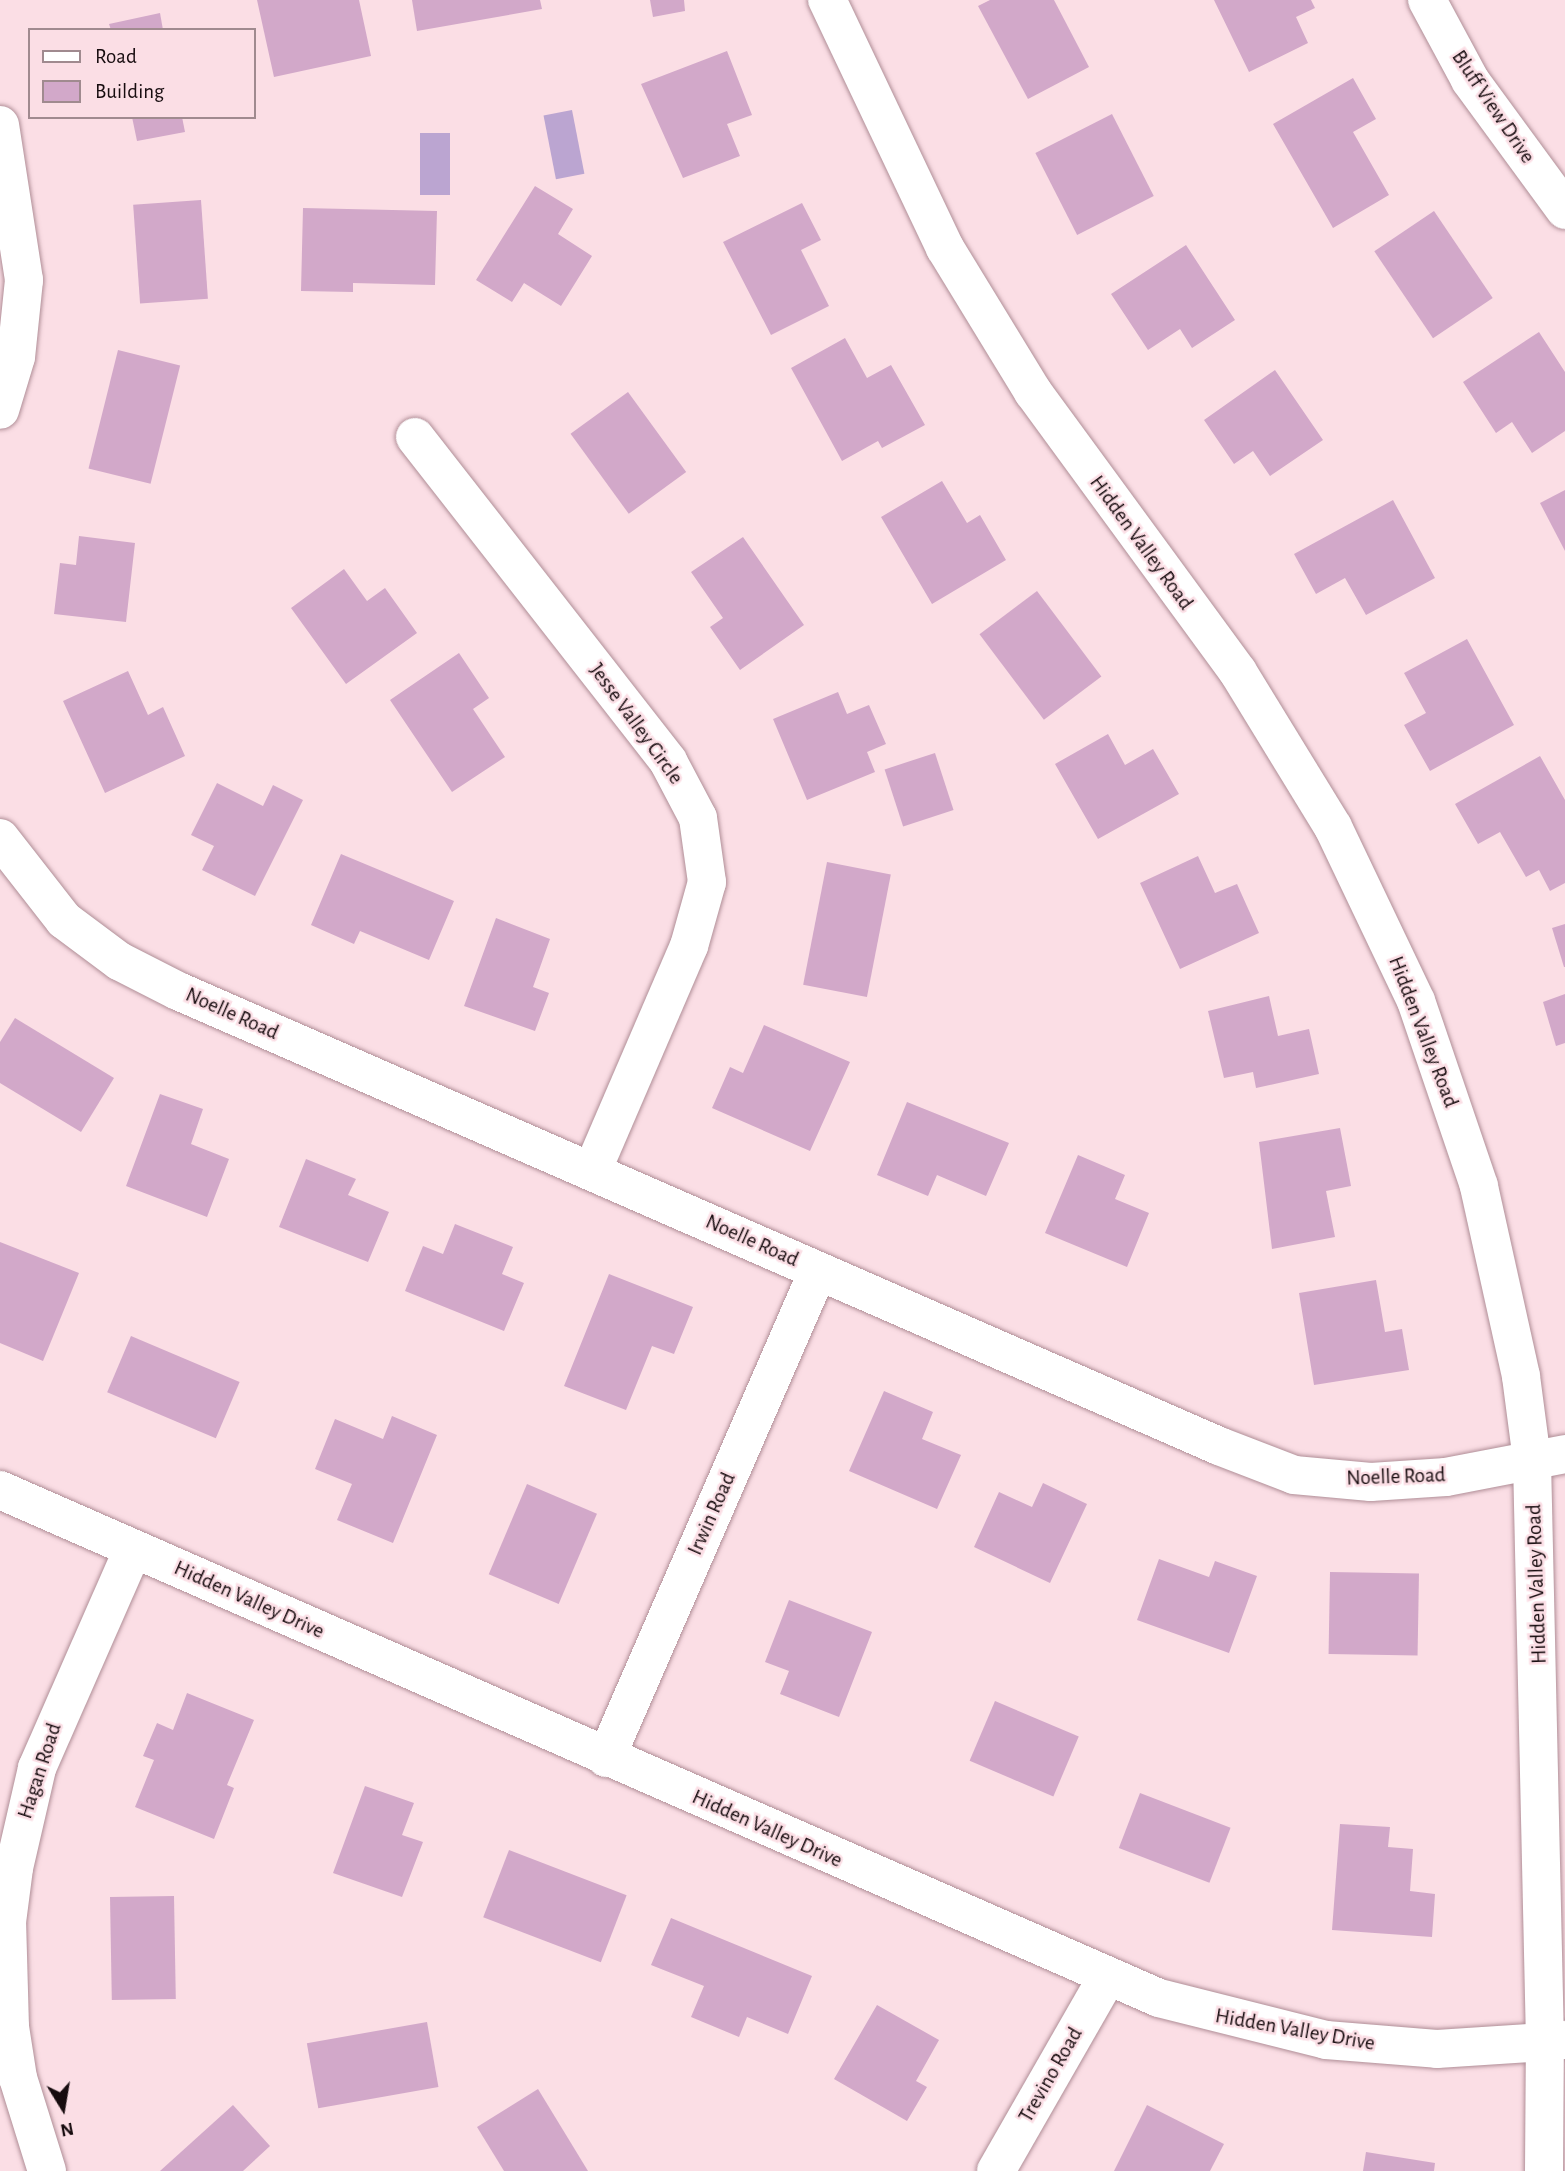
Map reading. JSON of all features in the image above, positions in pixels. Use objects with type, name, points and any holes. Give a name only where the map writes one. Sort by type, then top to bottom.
[{"type":"street","name":"Hidden Valley Road","points":[[827,0],[945,247],[1026,381],[1238,672],[1334,827],[1416,1001],[1479,1186],[1521,1376],[1549,1457],[1555,2041],[1544,2171]]},
{"type":"street","name":"Bluff View Drive","points":[[1427,0],[1471,80],[1565,211]]},
{"type":"street","points":[[0,125],[24,280],[16,358],[0,410]]},
{"type":"street","name":"Jesse Valley Circle","points":[[415,437],[668,761],[698,818],[707,882],[690,946],[592,1171]]},
{"type":"street","name":"Noelle Road","points":[[0,838],[64,920],[119,961],[818,1271],[1294,1475],[1371,1482],[1446,1477],[1549,1457]]},
{"type":"street","name":"Irwin Road","points":[[606,1758],[818,1271]]},
{"type":"street","name":"Hidden Valley Drive","points":[[0,1490],[1106,1979],[1212,2016],[1326,2040],[1437,2049],[1555,2041]]},
{"type":"street","name":"Hagan Road","points":[[47,2171],[18,2078],[10,2026],[7,1922],[14,1868],[37,1768],[133,1549]]},
{"type":"street","name":"Trevino Road","points":[[996,2171],[1106,1979]]},
{"type":"shaded area","points":[[572,110],[584,174],[556,179],[544,116]]},
{"type":"shaded area","points":[[420,133],[450,133],[450,195],[420,195]]},
{"type":"building","points":[[257,0],[359,0],[371,56],[274,77]]},
{"type":"building","points":[[412,0],[540,0],[542,9],[417,31]]},
{"type":"building","points":[[650,0],[684,0],[685,11],[653,17]]},
{"type":"building","points":[[990,0],[1054,0],[1089,67],[1028,99],[978,6]]},
{"type":"building","points":[[1214,0],[1311,0],[1315,8],[1296,17],[1308,43],[1249,72]]},
{"type":"building","points":[[160,13],[163,28],[110,28],[109,24]]},
{"type":"building","points":[[727,51],[752,115],[727,124],[740,156],[683,178],[641,84]]},
{"type":"building","points":[[1353,78],[1376,119],[1353,132],[1389,195],[1333,228],[1273,124]]},
{"type":"building","points":[[1112,114],[1154,196],[1077,235],[1035,153]]},
{"type":"building","points":[[132,119],[182,119],[185,132],[137,141]]},
{"type":"building","points":[[535,186],[573,209],[558,234],[592,256],[561,306],[524,283],[512,302],[476,280]]},
{"type":"building","points":[[201,200],[208,299],[140,304],[133,205]]},
{"type":"building","points":[[802,203],[821,240],[801,250],[829,306],[771,335],[723,242]]},
{"type":"building","points":[[303,208],[437,211],[435,285],[353,283],[353,292],[301,291]]},
{"type":"building","points":[[1434,211],[1493,298],[1433,338],[1374,251]]},
{"type":"building","points":[[1186,245],[1235,320],[1192,348],[1180,329],[1148,350],[1111,294]]},
{"type":"building","points":[[1539,332],[1565,372],[1565,431],[1532,453],[1512,422],[1496,433],[1463,382]]},
{"type":"building","points":[[845,338],[867,378],[891,365],[925,425],[882,448],[878,441],[842,461],[791,368]]},
{"type":"building","points":[[118,350],[180,365],[151,484],[88,468]]},
{"type":"building","points":[[1275,370],[1323,440],[1270,476],[1253,451],[1234,464],[1204,420]]},
{"type":"building","points":[[628,392],[686,472],[629,514],[571,434]]},
{"type":"building","points":[[942,481],[967,523],[980,515],[1006,560],[932,604],[881,517]]},
{"type":"building","points":[[1565,490],[1565,551],[1540,503]]},
{"type":"building","points":[[1393,500],[1435,578],[1366,615],[1345,578],[1316,594],[1294,554]]},
{"type":"building","points":[[79,536],[135,543],[126,622],[54,614],[60,563],[76,565]]},
{"type":"building","points":[[743,537],[804,625],[740,670],[710,627],[723,618],[691,572]]},
{"type":"building","points":[[344,569],[367,601],[385,588],[417,633],[346,684],[291,608]]},
{"type":"building","points":[[1037,591],[1101,676],[1044,720],[979,634]]},
{"type":"building","points":[[1467,639],[1514,725],[1430,771],[1404,725],[1426,713],[1404,673]]},
{"type":"building","points":[[459,653],[489,698],[473,709],[505,757],[452,792],[390,700]]},
{"type":"building","points":[[128,671],[148,715],[163,707],[185,756],[105,793],[63,701]]},
{"type":"building","points":[[838,692],[847,714],[869,705],[886,744],[867,752],[875,772],[807,800],[773,719]]},
{"type":"building","points":[[1108,734],[1125,765],[1153,749],[1179,794],[1098,839],[1055,764]]},
{"type":"building","points":[[935,753],[954,810],[903,826],[885,769]]},
{"type":"building","points":[[1540,756],[1565,800],[1565,883],[1550,891],[1539,870],[1526,877],[1500,832],[1478,844],[1455,804]]},
{"type":"building","points":[[217,783],[263,806],[273,785],[303,800],[255,896],[202,870],[214,846],[191,835]]},
{"type":"building","points":[[341,854],[454,901],[429,960],[360,931],[354,944],[311,925]]},
{"type":"building","points":[[1198,856],[1215,893],[1237,884],[1259,933],[1180,969],[1140,883]]},
{"type":"building","points":[[827,862],[891,874],[867,997],[803,985]]},
{"type":"building","points":[[496,918],[550,939],[533,987],[549,993],[535,1031],[464,1006]]},
{"type":"building","points":[[1565,924],[1565,967],[1564,967],[1552,928]]},
{"type":"building","points":[[1565,994],[1565,1043],[1556,1046],[1543,1002]]},
{"type":"building","points":[[1269,996],[1278,1036],[1309,1029],[1319,1074],[1256,1088],[1253,1072],[1224,1078],[1208,1011]]},
{"type":"building","points":[[15,1018],[114,1078],[81,1132],[0,1083],[0,1042]]},
{"type":"building","points":[[764,1025],[850,1062],[810,1151],[712,1108],[730,1067],[743,1073]]},
{"type":"building","points":[[160,1094],[203,1109],[191,1144],[229,1159],[207,1217],[126,1186]]},
{"type":"building","points":[[907,1102],[1009,1143],[986,1196],[937,1175],[928,1196],[877,1175]]},
{"type":"building","points":[[1340,1128],[1351,1186],[1326,1191],[1335,1237],[1272,1249],[1259,1142]]},
{"type":"building","points":[[1078,1155],[1125,1175],[1115,1199],[1149,1213],[1127,1267],[1045,1233]]},
{"type":"building","points":[[306,1159],[356,1179],[348,1195],[389,1212],[368,1262],[279,1227]]},
{"type":"building","points":[[455,1224],[513,1247],[502,1274],[524,1283],[504,1331],[405,1291],[423,1246],[443,1254]]},
{"type":"building","points":[[0,1242],[79,1273],[43,1361],[0,1343]]},
{"type":"building","points":[[609,1274],[693,1307],[674,1354],[652,1346],[626,1410],[564,1386]]},
{"type":"building","points":[[1376,1280],[1385,1332],[1402,1329],[1409,1370],[1314,1385],[1299,1293]]},
{"type":"building","points":[[131,1336],[240,1382],[216,1438],[107,1392]]},
{"type":"building","points":[[884,1391],[933,1412],[922,1439],[961,1455],[937,1509],[849,1471]]},
{"type":"building","points":[[392,1416],[437,1435],[393,1543],[337,1520],[352,1484],[315,1469],[335,1419],[383,1439]]},
{"type":"building","points":[[1043,1483],[1087,1504],[1050,1583],[974,1547],[999,1492],[1032,1507]]},
{"type":"building","points":[[527,1484],[597,1514],[559,1604],[489,1574]]},
{"type":"building","points":[[1159,1559],[1209,1577],[1215,1561],[1257,1576],[1229,1653],[1137,1620]]},
{"type":"building","points":[[1330,1572],[1419,1574],[1418,1656],[1329,1654]]},
{"type":"building","points":[[789,1600],[872,1632],[839,1717],[780,1694],[789,1671],[765,1662]]},
{"type":"building","points":[[187,1693],[254,1720],[227,1785],[234,1788],[214,1839],[135,1807],[154,1760],[143,1756],[157,1723],[173,1730]]},
{"type":"building","points":[[995,1701],[1079,1737],[1053,1796],[970,1761]]},
{"type":"building","points":[[365,1786],[414,1803],[402,1835],[423,1842],[402,1897],[333,1873]]},
{"type":"building","points":[[1140,1793],[1231,1828],[1209,1883],[1119,1848]]},
{"type":"building","points":[[1340,1824],[1390,1827],[1388,1847],[1413,1849],[1410,1891],[1435,1894],[1432,1937],[1332,1930]]},
{"type":"building","points":[[509,1850],[627,1895],[601,1962],[483,1917]]},
{"type":"building","points":[[174,1896],[176,1999],[112,2000],[110,1897]]},
{"type":"building","points":[[671,1918],[812,1976],[788,2034],[747,2017],[739,2037],[691,2017],[704,1986],[651,1965]]},
{"type":"building","points":[[877,2005],[939,2040],[916,2081],[927,2087],[907,2121],[834,2079]]},
{"type":"building","points":[[427,2022],[438,2087],[318,2108],[307,2043]]},
{"type":"building","points":[[538,2089],[588,2171],[504,2171],[477,2127]]},
{"type":"building","points":[[233,2105],[270,2146],[243,2171],[160,2171]]},
{"type":"building","points":[[1147,2105],[1224,2144],[1210,2171],[1114,2171]]},
{"type":"building","points":[[1366,2152],[1435,2163],[1434,2171],[1363,2171]]}]
